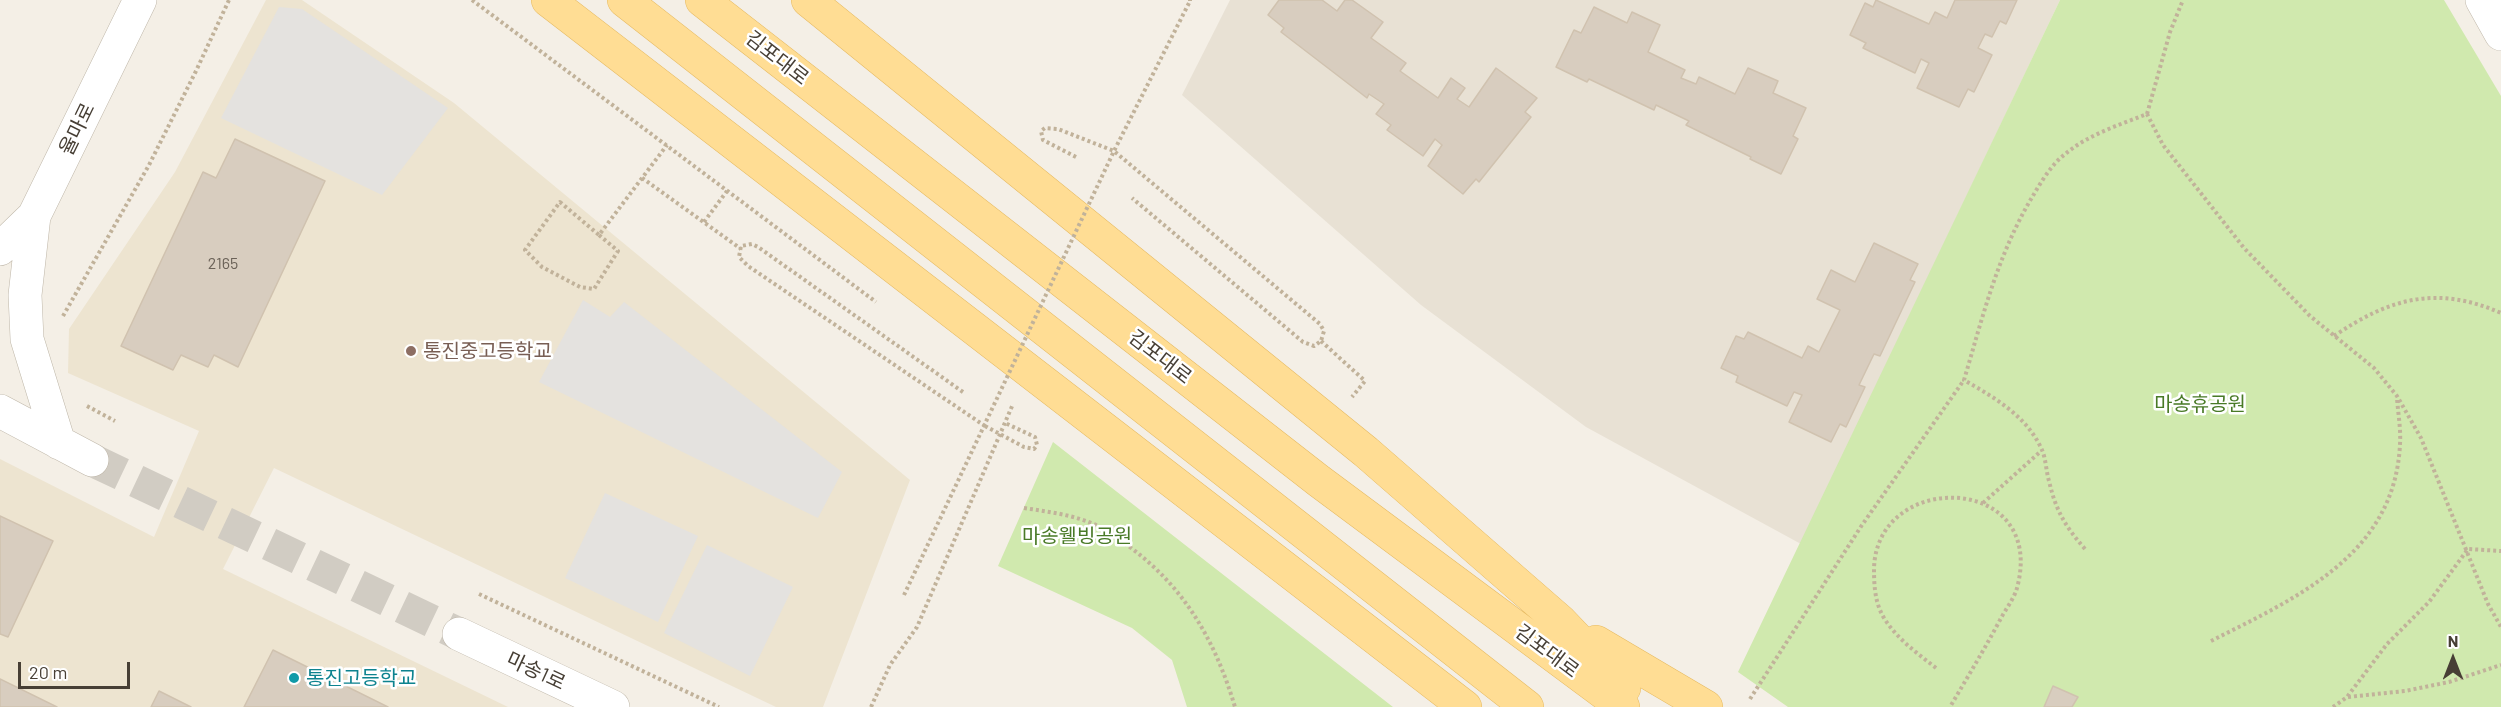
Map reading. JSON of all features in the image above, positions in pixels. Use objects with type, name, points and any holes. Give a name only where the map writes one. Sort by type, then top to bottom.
[{"type":"main road","points":[[548,0],[1464,707]]},
{"type":"main road","points":[[624,0],[1527,707]]},
{"type":"main road","name":"김포대로","points":[[702,0],[1319,481],[1623,707]]},
{"type":"main road","points":[[808,0],[1366,452],[1560,621],[1642,707]]},
{"type":"main road","points":[[1560,621],[1706,707]]},
{"type":"street","name":"율마로","points":[[0,249],[34,216],[140,0]]},
{"type":"street","points":[[2482,0],[2501,34]]},
{"type":"street","points":[[34,216],[25,295],[27,339],[59,443]]},
{"type":"street","points":[[0,411],[92,460]]},
{"type":"street","name":"마송1로","points":[[459,634],[613,707]]},
{"type":"path","points":[[60,321],[148,165],[229,0]]},
{"type":"path","points":[[472,0],[727,191],[704,222]]},
{"type":"path","points":[[904,595],[986,426],[1114,151],[1190,0]]},
{"type":"path","points":[[2183,0],[2170,32],[2146,114],[2163,145],[2244,248],[2285,293],[2374,368],[2397,396],[2421,438],[2468,549],[2488,604],[2501,627]]},
{"type":"path","points":[[1750,699],[1862,525],[1964,380],[1997,268],[2016,224],[2040,183],[2064,155],[2094,135],[2146,114]]},
{"type":"path","points":[[1076,157],[1043,140],[1041,131],[1045,128],[1058,129],[1114,151],[1320,324],[1324,331],[1322,341],[1314,346],[1303,342],[1132,198]]},
{"type":"path","points":[[599,235],[667,145]]},
{"type":"path","points":[[642,178],[741,249]]},
{"type":"path","points":[[560,202],[599,235],[618,251],[594,289],[580,286],[542,267],[525,250],[560,202]]},
{"type":"path","points":[[963,392],[758,247],[752,244],[741,246],[740,257],[748,266],[986,426],[1023,447],[1034,449],[1037,441],[1035,437],[1005,423]]},
{"type":"path","points":[[2334,336],[2362,318],[2387,306],[2414,298],[2448,297],[2482,304],[2501,313]]},
{"type":"path","points":[[1322,341],[1365,381],[1347,404]]},
{"type":"path","points":[[1964,380],[1993,397],[2020,417],[2042,450],[2057,510],[2067,528],[2085,549]]},
{"type":"path","points":[[2211,641],[2315,584],[2355,553],[2377,522],[2393,483],[2400,444],[2397,396]]},
{"type":"path","points":[[82,402],[115,421]]},
{"type":"path","points":[[871,707],[890,665],[917,627],[1013,403]]},
{"type":"path","points":[[1983,503],[2042,450]]},
{"type":"path","points":[[1936,668],[1899,638],[1883,616],[1874,589],[1874,561],[1882,538],[1911,508],[1933,498],[1956,497],[1983,503],[2006,518],[2017,541],[2020,564],[2017,590],[1950,707]]},
{"type":"path","points":[[1024,508],[1063,513],[1102,527],[1145,558],[1179,594],[1200,621],[1225,672],[1235,707]]},
{"type":"path","points":[[2468,549],[2501,551]]},
{"type":"path","points":[[2333,707],[2347,697],[2387,644],[2429,602],[2468,549]]},
{"type":"path","points":[[479,594],[719,707]]},
{"type":"path","points":[[2347,697],[2416,689],[2449,682],[2501,665]]},
{"type":"shaded area","name":"통진중고등학교","points":[[266,0],[302,0],[454,103],[910,480],[823,707],[776,707],[274,468],[223,569],[508,707],[0,707],[0,459],[154,537],[199,431],[68,373],[69,329],[175,172]]},
{"type":"shaded area","points":[[1230,0],[2060,0],[1801,544],[1586,427],[1421,305],[1182,95]]},
{"type":"shaded area","points":[[279,7],[302,9],[448,108],[382,195],[221,118]]},
{"type":"shaded area","points":[[583,300],[610,317],[624,302],[842,472],[818,518],[539,382]]},
{"type":"shaded area","points":[[605,493],[698,536],[658,622],[565,578]]},
{"type":"shaded area","points":[[707,545],[793,587],[750,676],[664,633]]},
{"type":"green space","name":"마송휴공원","points":[[2060,0],[2444,0],[2501,96],[2501,707],[1788,707],[1738,672]]},
{"type":"green space","name":"마송웰빙공원","points":[[1053,442],[1393,707],[1187,707],[1172,660],[1132,628],[998,566]]},
{"type":"building","points":[[1279,0],[1322,0],[1337,11],[1345,0],[1352,0],[1383,22],[1371,38],[1406,63],[1400,71],[1438,98],[1451,78],[1465,88],[1457,99],[1469,107],[1496,68],[1537,98],[1525,112],[1531,117],[1479,182],[1476,179],[1463,194],[1428,166],[1442,145],[1435,139],[1423,156],[1387,130],[1391,125],[1376,114],[1384,104],[1369,94],[1367,98],[1281,32],[1284,28],[1268,15]]},
{"type":"building","points":[[1876,0],[1929,24],[1935,12],[1947,18],[1955,0],[2017,0],[2006,24],[2000,21],[1992,37],[1985,34],[1978,48],[1992,55],[1974,92],[1968,89],[1959,107],[1917,88],[1929,63],[1921,59],[1915,73],[1863,48],[1866,43],[1850,35],[1865,3],[1873,7]]},
{"type":"building","points":[[1594,7],[1627,23],[1632,12],[1660,25],[1648,52],[1685,70],[1681,78],[1696,84],[1699,77],[1735,94],[1748,68],[1778,81],[1773,93],[1806,108],[1793,136],[1798,139],[1781,174],[1686,125],[1689,121],[1656,105],[1654,110],[1589,79],[1587,82],[1556,67],[1574,30],[1581,33]]},
{"type":"building","points":[[235,139],[325,181],[238,367],[214,355],[208,367],[181,355],[173,370],[121,346],[203,172],[216,178]]},
{"type":"building","points":[[1874,243],[1918,264],[1910,280],[1915,282],[1880,356],[1874,354],[1859,385],[1865,387],[1846,427],[1840,424],[1831,442],[1789,422],[1802,395],[1794,392],[1787,406],[1736,382],[1738,376],[1721,368],[1736,336],[1744,339],[1748,332],[1802,358],[1808,346],[1819,352],[1840,310],[1817,299],[1831,270],[1855,282]]},
{"type":"building","points":[[0,516],[53,541],[8,637],[0,634]]},
{"type":"building","name":"통진고등학교","points":[[273,650],[388,707],[244,707]]},
{"type":"building","points":[[0,679],[57,707],[0,707]]},
{"type":"building","points":[[2053,686],[2078,697],[2072,707],[2044,707]]},
{"type":"building","points":[[159,691],[191,707],[151,707]]},
{"type":"tunnel","points":[[92,460],[459,634]]},
{"type":"place","name":"통진중고등학교","points":[[411,351]]},
{"type":"place","name":"통진고등학교","points":[[294,678]]}]
